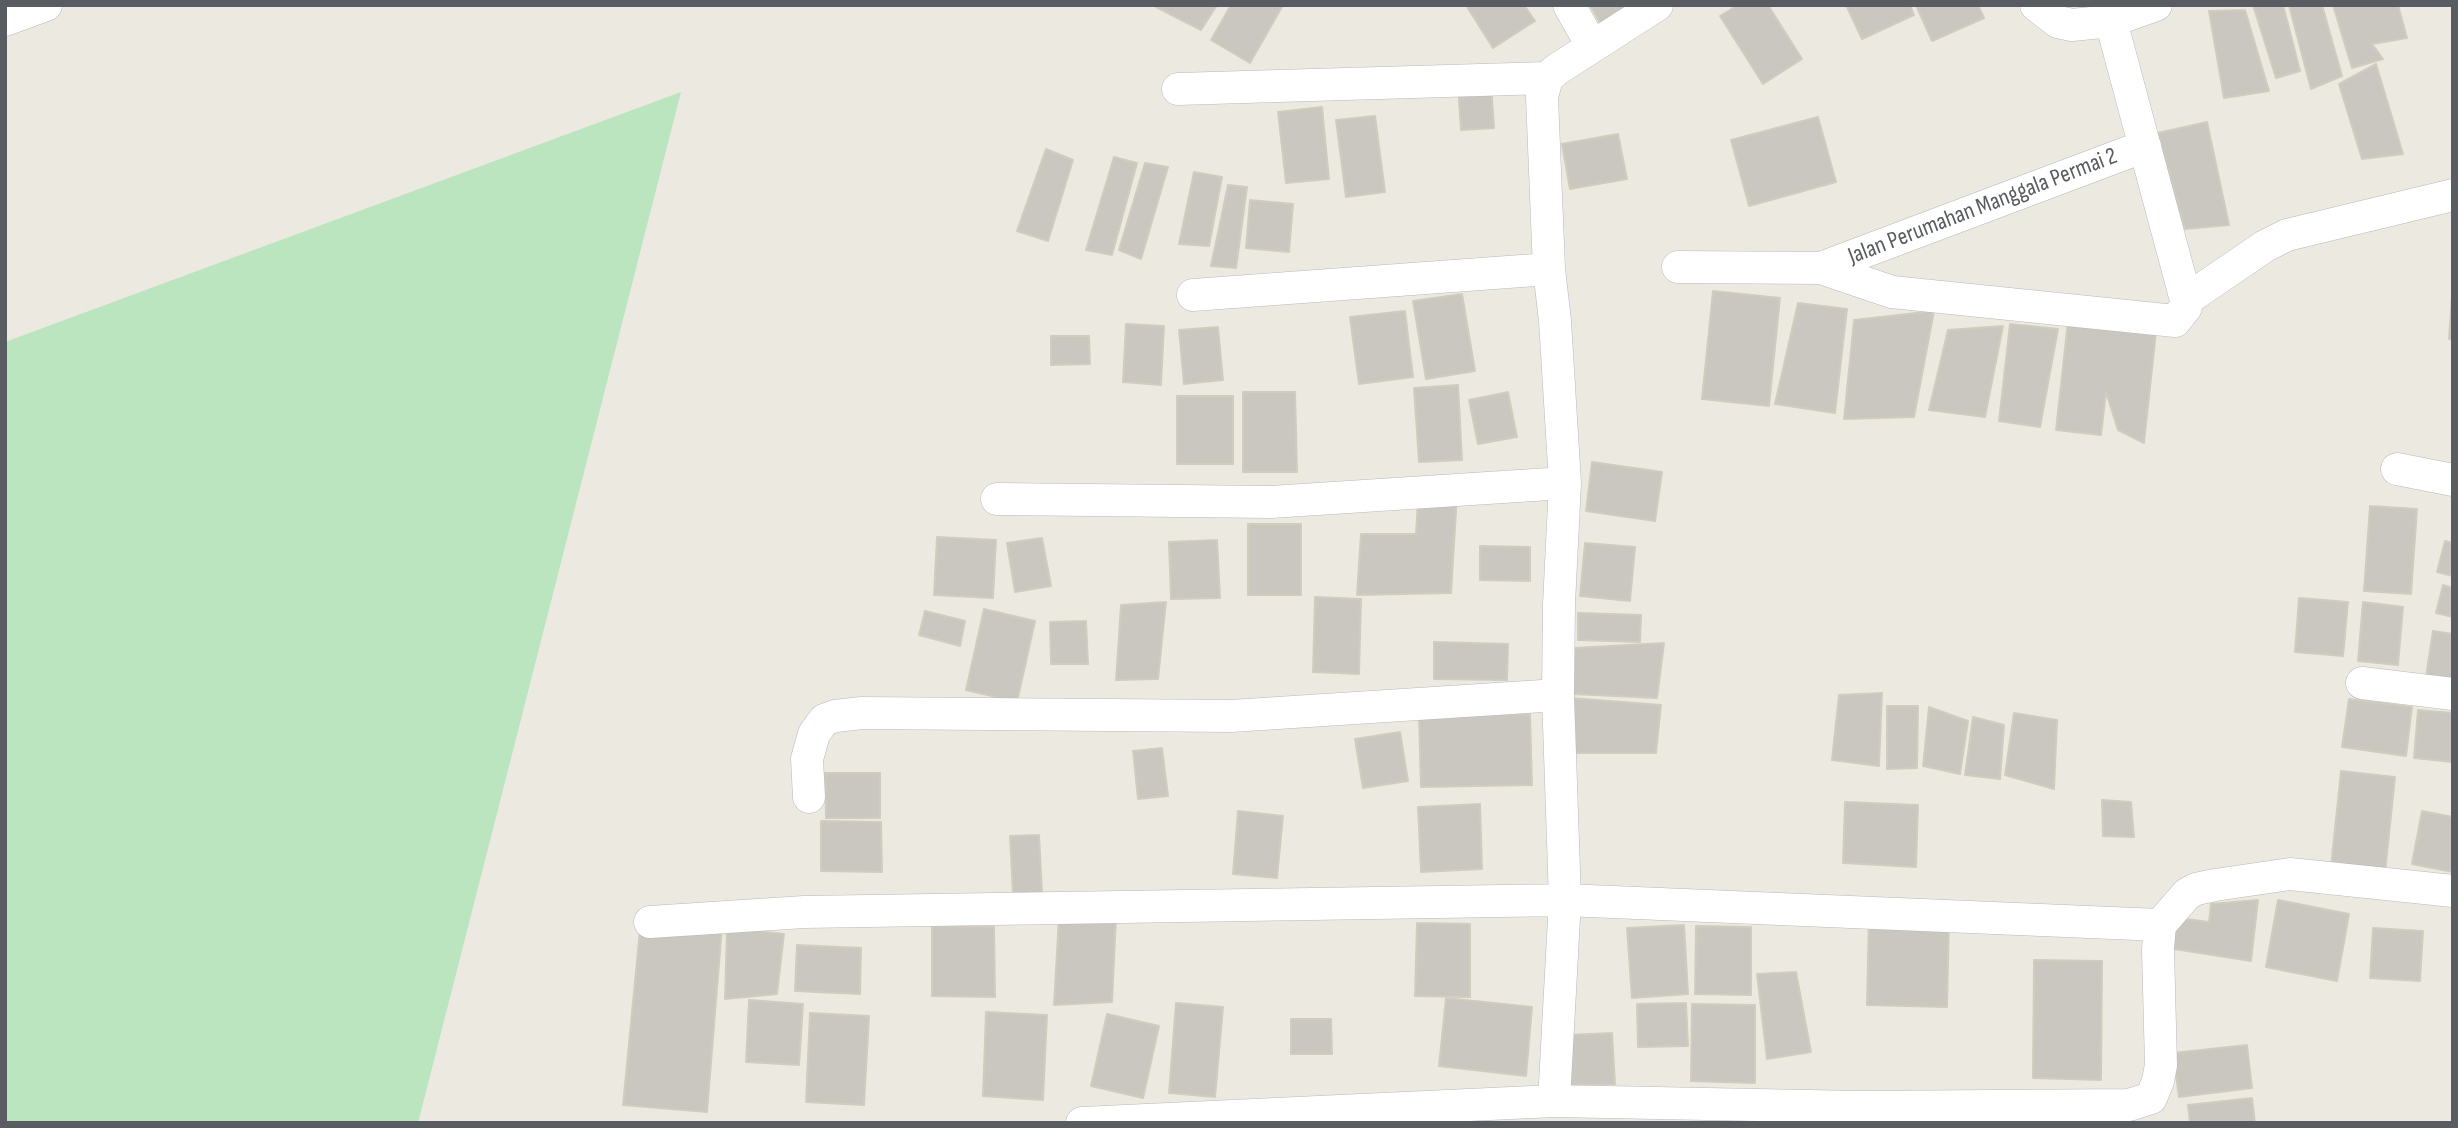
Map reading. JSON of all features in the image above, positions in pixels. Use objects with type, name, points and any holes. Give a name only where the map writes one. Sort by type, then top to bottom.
[{"type":"street","points":[[5,20],[46,5]]},
{"type":"street","points":[[1569,5],[1592,46]]},
{"type":"street","points":[[1178,89],[1547,78],[1657,5]]},
{"type":"street","points":[[2036,5],[2058,22],[2072,26],[2111,21],[2156,5]]},
{"type":"street","name":"Jalan Perumahan Manggala Permai 2","points":[[1678,267],[1821,268],[1892,292],[2175,321],[2186,307],[2186,300],[2111,21]]},
{"type":"street","points":[[1547,78],[1542,97],[1549,269],[1555,321],[1565,483],[1558,695],[1565,900],[1554,1101]]},
{"type":"street","name":"Jalan Perumahan Manggala Permai 2","points":[[1821,268],[2145,146]]},
{"type":"street","name":"Jalan Perumahan Manggala Permai 2","points":[[2186,300],[2265,246],[2287,235],[2453,195]]},
{"type":"street","points":[[1193,295],[1549,269]]},
{"type":"street","points":[[2397,469],[2453,480]]},
{"type":"street","points":[[997,499],[1271,502],[1565,483]]},
{"type":"street","points":[[2362,683],[2453,694]]},
{"type":"street","points":[[809,797],[807,759],[814,734],[824,720],[835,716],[876,713],[1231,716],[1558,695]]},
{"type":"street","points":[[1083,1123],[1435,1114],[1554,1101],[1859,1107],[2141,1103],[2151,1098],[2161,1065],[2158,949],[2160,925],[2176,905],[2196,889],[2290,874],[2453,891]]},
{"type":"street","points":[[650,922],[817,912],[1565,900],[2160,925]]},
{"type":"green space","points":[[681,92],[418,1123],[5,1123],[5,342]]},
{"type":"building","points":[[1217,5],[1201,30],[1156,7]]},
{"type":"building","points":[[1231,5],[1283,5],[1250,63],[1211,40]]},
{"type":"building","points":[[1466,5],[1524,5],[1535,21],[1493,48]]},
{"type":"building","points":[[1590,5],[1629,5],[1603,28]]},
{"type":"building","points":[[1738,5],[1768,5],[1802,59],[1763,84],[1720,16]]},
{"type":"building","points":[[1846,5],[1910,5],[1914,15],[1862,39]]},
{"type":"building","points":[[1916,5],[1978,5],[1984,18],[1932,41]]},
{"type":"building","points":[[2253,5],[2283,5],[2300,71],[2276,78]]},
{"type":"building","points":[[2289,5],[2322,5],[2342,76],[2311,89]]},
{"type":"building","points":[[2333,5],[2398,5],[2407,38],[2372,44],[2383,59],[2352,68]]},
{"type":"building","points":[[2245,10],[2269,91],[2224,98],[2209,11]]},
{"type":"building","points":[[2376,64],[2403,154],[2362,159],[2339,84]]},
{"type":"building","points":[[1491,84],[1494,128],[1461,130],[1458,86]]},
{"type":"building","points":[[1322,107],[1329,179],[1286,183],[1278,112]]},
{"type":"building","points":[[1375,116],[1385,192],[1346,197],[1336,120]]},
{"type":"building","points":[[1818,117],[1836,182],[1749,206],[1731,140]]},
{"type":"building","points":[[2207,122],[2229,225],[2185,229],[2158,133]]},
{"type":"building","points":[[1618,134],[1627,179],[1570,189],[1562,144]]},
{"type":"building","points":[[1046,149],[1073,160],[1048,241],[1017,231]]},
{"type":"building","points":[[1114,157],[1137,163],[1112,255],[1086,250]]},
{"type":"building","points":[[1145,163],[1168,167],[1141,259],[1119,250]]},
{"type":"building","points":[[1194,172],[1222,177],[1209,246],[1179,244]]},
{"type":"building","points":[[1228,185],[1247,187],[1236,268],[1211,266]]},
{"type":"building","points":[[1250,200],[1293,204],[1289,252],[1246,248]]},
{"type":"building","points":[[2453,281],[2453,340],[2449,339]]},
{"type":"building","points":[[1713,291],[1780,298],[1769,406],[1702,399]]},
{"type":"building","points":[[1462,294],[1475,371],[1426,379],[1413,301]]},
{"type":"building","points":[[1798,303],[1847,309],[1835,413],[1775,404]]},
{"type":"building","points":[[1405,311],[1413,377],[1359,384],[1350,317]]},
{"type":"building","points":[[1934,311],[1914,417],[1844,419],[1854,320]]},
{"type":"building","points":[[2068,321],[2156,332],[2144,443],[2118,430],[2106,392],[2101,435],[2056,430]]},
{"type":"building","points":[[1126,324],[1164,326],[1161,385],[1123,382]]},
{"type":"building","points":[[2010,324],[2058,329],[2040,427],[1999,421]]},
{"type":"building","points":[[2003,326],[1985,417],[1929,410],[1948,330]]},
{"type":"building","points":[[1218,327],[1223,380],[1184,384],[1179,330]]},
{"type":"building","points":[[1051,336],[1089,336],[1090,364],[1051,365]]},
{"type":"building","points":[[1458,385],[1462,460],[1419,462],[1414,388]]},
{"type":"building","points":[[1243,392],[1295,392],[1297,472],[1243,472]]},
{"type":"building","points":[[1508,392],[1517,437],[1478,444],[1469,400]]},
{"type":"building","points":[[1177,396],[1233,396],[1233,464],[1177,464]]},
{"type":"building","points":[[1592,462],[1662,472],[1655,521],[1586,511]]},
{"type":"building","points":[[1457,495],[1451,593],[1357,595],[1361,534],[1416,534],[1418,500]]},
{"type":"building","points":[[2370,506],[2417,509],[2411,594],[2364,591]]},
{"type":"building","points":[[1248,524],[1301,524],[1301,595],[1248,595]]},
{"type":"building","points":[[937,537],[996,540],[993,598],[934,595]]},
{"type":"building","points":[[1042,538],[1051,586],[1015,592],[1007,543]]},
{"type":"building","points":[[1217,540],[1220,598],[1171,599],[1169,542]]},
{"type":"building","points":[[2445,541],[2453,543],[2453,576],[2437,572]]},
{"type":"building","points":[[1585,543],[1635,547],[1630,601],[1580,596]]},
{"type":"building","points":[[1480,546],[1530,547],[1530,581],[1480,580]]},
{"type":"building","points":[[2443,585],[2453,588],[2453,617],[2436,613]]},
{"type":"building","points":[[1315,597],[1361,599],[1359,674],[1313,672]]},
{"type":"building","points":[[2299,598],[2348,602],[2343,656],[2295,652]]},
{"type":"building","points":[[1166,602],[1158,679],[1116,680],[1121,605]]},
{"type":"building","points":[[2363,602],[2403,607],[2398,665],[2358,661]]},
{"type":"building","points":[[984,609],[1035,621],[1017,702],[966,690]]},
{"type":"building","points":[[925,611],[965,621],[960,646],[919,635]]},
{"type":"building","points":[[1578,613],[1641,615],[1640,642],[1578,640]]},
{"type":"building","points":[[1086,621],[1088,664],[1051,664],[1050,622]]},
{"type":"building","points":[[2433,631],[2453,634],[2453,681],[2426,677]]},
{"type":"building","points":[[1434,642],[1508,644],[1507,680],[1434,679]]},
{"type":"building","points":[[1664,643],[1657,698],[1572,694],[1574,648]]},
{"type":"building","points":[[1882,693],[1879,766],[1832,760],[1839,695]]},
{"type":"building","points":[[1570,698],[1661,705],[1656,753],[1575,753]]},
{"type":"building","points":[[2349,699],[2412,707],[2406,756],[2342,747]]},
{"type":"building","points":[[1887,706],[1918,706],[1917,768],[1887,769]]},
{"type":"building","points":[[1929,707],[1968,721],[1960,774],[1923,766]]},
{"type":"building","points":[[2418,710],[2453,713],[2453,762],[2414,758]]},
{"type":"building","points":[[2014,713],[2057,720],[2054,789],[2005,775]]},
{"type":"building","points":[[1530,714],[1532,785],[1421,787],[1419,716]]},
{"type":"building","points":[[1973,717],[2004,725],[2000,779],[1965,775]]},
{"type":"building","points":[[1400,732],[1408,781],[1363,788],[1355,739]]},
{"type":"building","points":[[1162,748],[1168,796],[1138,799],[1133,751]]},
{"type":"building","points":[[2341,771],[2395,777],[2385,873],[2331,867]]},
{"type":"building","points":[[825,773],[880,773],[880,818],[826,818]]},
{"type":"building","points":[[2102,800],[2131,802],[2134,837],[2103,836]]},
{"type":"building","points":[[1845,802],[1918,805],[1916,867],[1843,863]]},
{"type":"building","points":[[1480,804],[1482,869],[1421,872],[1418,807]]},
{"type":"building","points":[[1238,811],[1283,816],[1277,878],[1233,874]]},
{"type":"building","points":[[2422,811],[2453,817],[2453,872],[2412,864]]},
{"type":"building","points":[[821,821],[881,822],[882,872],[821,871]]},
{"type":"building","points":[[1039,835],[1042,892],[1013,893],[1010,836]]},
{"type":"building","points":[[2258,900],[2251,961],[2168,948],[2171,917],[2209,922],[2211,904]]},
{"type":"building","points":[[2278,900],[2349,914],[2337,981],[2266,967]]},
{"type":"building","points":[[1869,916],[1949,918],[1947,1007],[1867,1005]]},
{"type":"building","points":[[1059,917],[1116,917],[1112,1002],[1054,1005]]},
{"type":"building","points":[[1417,923],[1470,924],[1470,997],[1415,996]]},
{"type":"building","points":[[1684,925],[1688,994],[1632,998],[1627,928]]},
{"type":"building","points":[[932,926],[994,927],[995,997],[932,996]]},
{"type":"building","points":[[1696,926],[1751,927],[1751,995],[1695,994]]},
{"type":"building","points":[[722,927],[707,1112],[623,1105],[640,930]]},
{"type":"building","points":[[727,928],[784,934],[777,994],[725,999]]},
{"type":"building","points":[[2373,928],[2423,931],[2420,981],[2370,978]]},
{"type":"building","points":[[797,945],[861,948],[860,994],[795,991]]},
{"type":"building","points":[[2034,960],[2102,961],[2101,1080],[2033,1078]]},
{"type":"building","points":[[1796,972],[1811,1052],[1767,1059],[1757,974]]},
{"type":"building","points":[[1446,998],[1532,1007],[1526,1076],[1439,1066]]},
{"type":"building","points":[[749,1000],[803,1004],[799,1065],[746,1062]]},
{"type":"building","points":[[1176,1003],[1223,1007],[1215,1097],[1169,1093]]},
{"type":"building","points":[[1686,1003],[1688,1046],[1638,1047],[1637,1004]]},
{"type":"building","points":[[1692,1004],[1755,1005],[1755,1083],[1691,1081]]},
{"type":"building","points":[[986,1012],[1047,1015],[1043,1100],[983,1096]]},
{"type":"building","points":[[810,1013],[869,1016],[864,1105],[806,1102]]},
{"type":"building","points":[[1107,1014],[1159,1026],[1143,1098],[1091,1086]]},
{"type":"building","points":[[1291,1019],[1331,1019],[1332,1054],[1291,1054]]},
{"type":"building","points":[[1612,1033],[1615,1084],[1571,1085],[1568,1035]]},
{"type":"building","points":[[2247,1045],[2252,1088],[2179,1097],[2173,1053]]},
{"type":"building","points":[[2252,1098],[2255,1123],[2190,1123],[2188,1105]]}]
